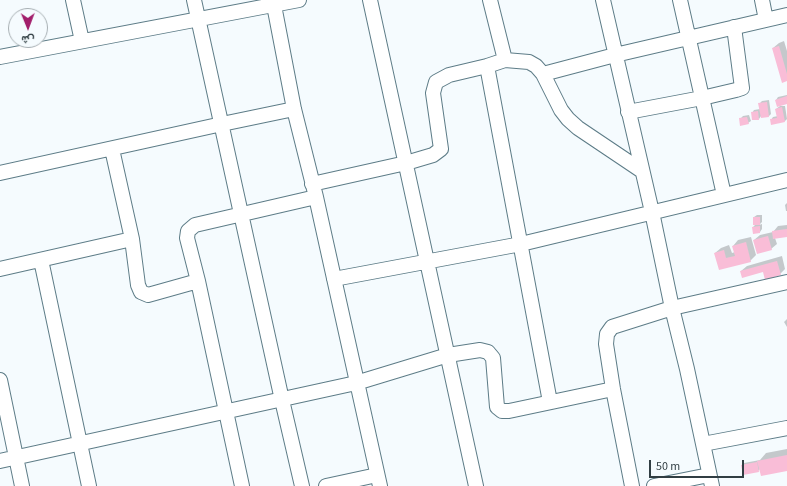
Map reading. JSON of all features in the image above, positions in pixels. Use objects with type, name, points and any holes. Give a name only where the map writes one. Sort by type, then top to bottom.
[{"type":"street","points":[[73,0],[82,41]]},
{"type":"street","points":[[194,0],[302,486]]},
{"type":"street","points":[[0,57],[274,3],[299,0]]},
{"type":"street","points":[[370,0],[476,486]]},
{"type":"street","points":[[490,0],[505,60]]},
{"type":"street","points":[[603,0],[652,212],[672,308],[688,369],[711,481],[654,486]]},
{"type":"street","points":[[680,0],[724,195]]},
{"type":"street","points":[[762,0],[766,20]]},
{"type":"street","points":[[274,3],[294,109],[314,190],[356,383],[379,480],[326,486]]},
{"type":"street","points":[[543,74],[615,55],[734,27],[766,20],[786,18]]},
{"type":"street","points":[[628,112],[702,98],[742,88],[734,27]]},
{"type":"street","points":[[242,486],[198,281],[187,238],[188,231],[195,225],[242,214],[314,190],[433,155],[441,149],[433,93],[436,82],[449,75],[505,60],[529,62],[536,66],[543,74],[561,110],[568,119],[578,128],[642,171]]},
{"type":"street","points":[[487,66],[550,402]]},
{"type":"street","points":[[0,173],[294,109]]},
{"type":"street","points":[[112,149],[132,238],[138,285],[141,292],[148,295],[198,281]]},
{"type":"street","points":[[334,279],[520,244],[787,180]]},
{"type":"street","points":[[0,269],[132,238]]},
{"type":"street","points":[[41,260],[89,486]]},
{"type":"street","points":[[632,486],[613,389],[606,344],[607,334],[612,327],[672,308],[787,282]]},
{"type":"street","points":[[0,462],[356,383],[448,355],[480,350],[488,352],[492,358],[498,407],[502,411],[509,411],[613,389]]},
{"type":"street","points":[[0,380],[22,486]]},
{"type":"street","points":[[703,444],[787,428]]},
{"type":"building","points":[[779,46],[787,74],[787,81],[782,83],[772,48]]},
{"type":"building","points":[[787,96],[787,104],[777,107],[775,100]]},
{"type":"building","points":[[767,102],[769,117],[761,118],[758,103]]},
{"type":"building","points":[[782,107],[785,122],[771,125],[770,119],[777,118],[775,109]]},
{"type":"building","points":[[758,111],[759,120],[752,120],[751,112]]},
{"type":"building","points":[[747,117],[749,124],[740,126],[739,118]]},
{"type":"building","points":[[753,217],[760,217],[760,225],[753,225]]},
{"type":"building","points":[[760,226],[760,233],[753,234],[752,227]]},
{"type":"building","points":[[787,229],[787,237],[773,239],[772,231]]},
{"type":"building","points":[[768,236],[772,250],[757,254],[753,240]]},
{"type":"building","points":[[746,242],[751,262],[719,270],[714,253],[724,250],[726,258],[735,256],[732,246]]},
{"type":"building","points":[[777,261],[781,275],[765,280],[763,272],[742,278],[740,271]]},
{"type":"building","points":[[787,455],[787,471],[761,476],[757,461]]},
{"type":"building","points":[[757,462],[759,472],[743,475],[741,465]]}]
